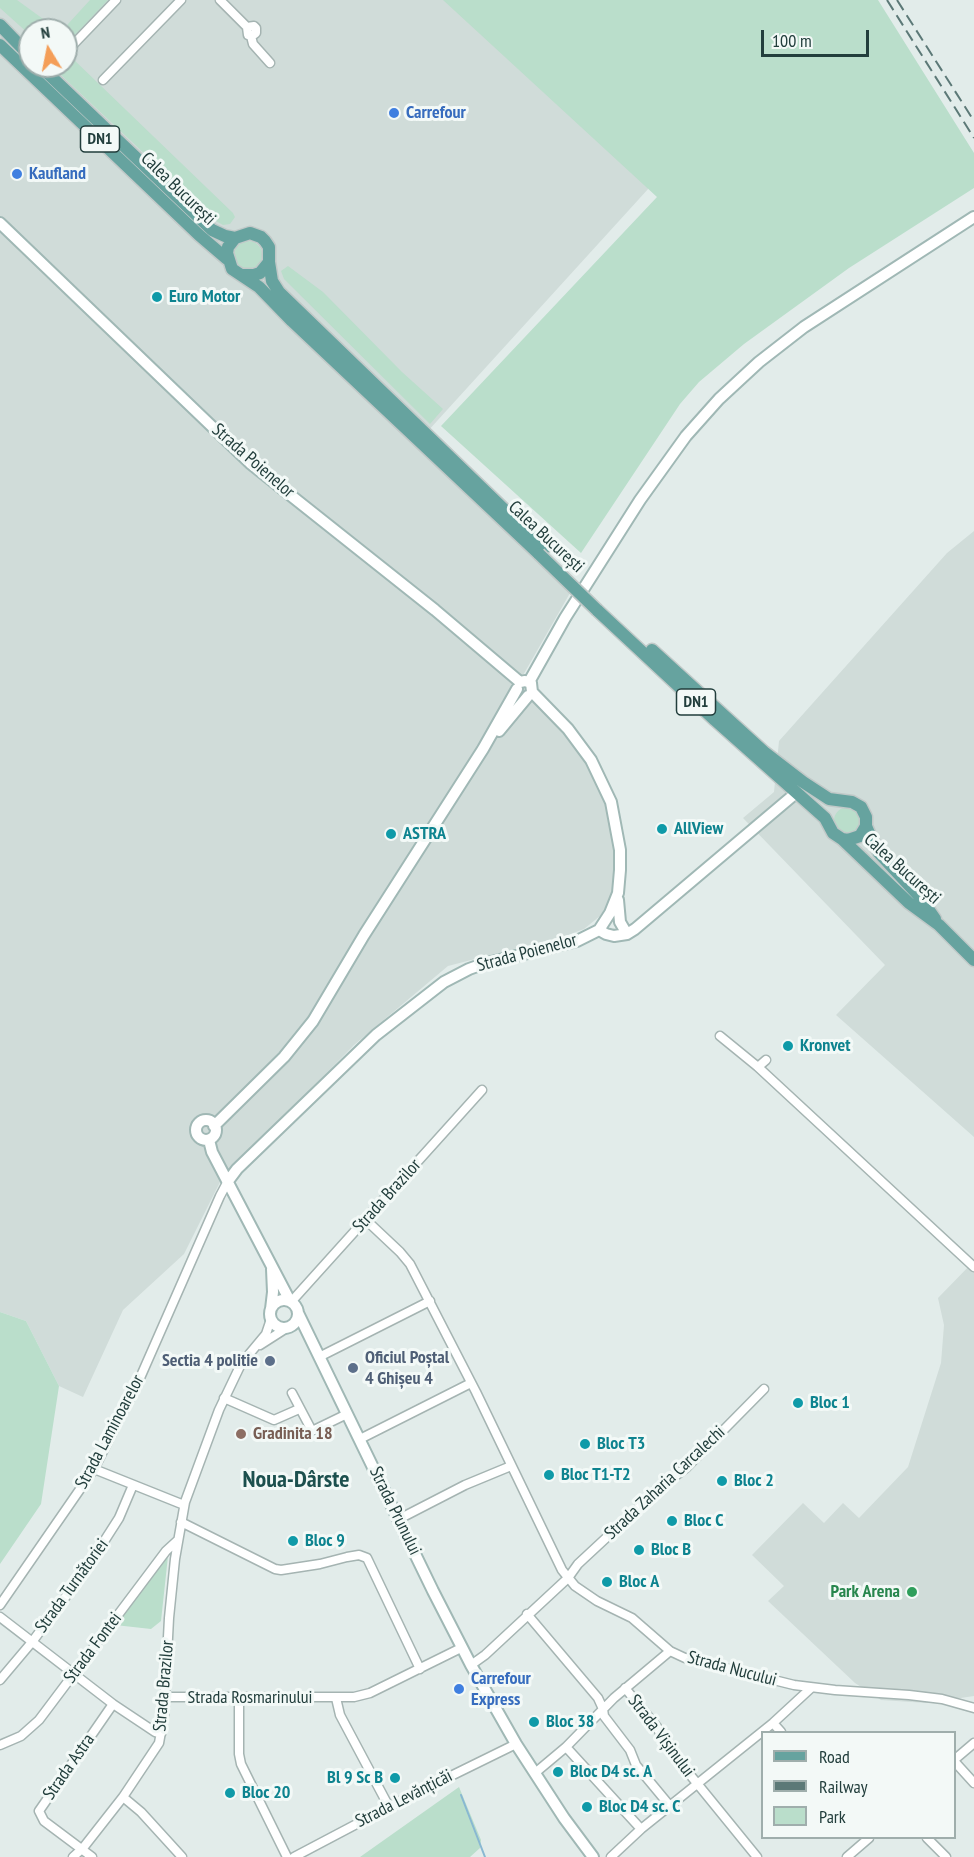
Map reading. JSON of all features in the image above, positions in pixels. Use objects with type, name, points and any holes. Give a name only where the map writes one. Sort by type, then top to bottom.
[{"type":"main road","points":[[0,25],[18,44]]},
{"type":"main road","name":"Calea București","points":[[0,45],[227,259],[232,269],[259,287],[299,328],[541,551]]},
{"type":"main road","name":"Calea București","points":[[53,78],[212,230],[235,238]]},
{"type":"main road","name":"Calea București","points":[[227,259],[228,247],[235,238],[245,234],[261,237],[269,248],[272,281],[279,292],[599,607],[829,823],[833,833],[909,903],[939,925],[974,960]]},
{"type":"main road","points":[[241,275],[260,273],[269,262]]},
{"type":"main road","name":"Calea București","points":[[599,607],[764,752],[816,792],[830,799],[852,802],[861,807],[867,817],[866,826],[860,836],[848,840],[842,839]]},
{"type":"main road","points":[[829,823],[831,811],[846,802]]},
{"type":"main road","name":"Calea București","points":[[866,826],[879,853],[919,896],[939,925]]},
{"type":"street","points":[[78,40],[116,0]]},
{"type":"street","points":[[103,80],[181,0]]},
{"type":"street","points":[[220,0],[249,32],[253,44],[270,63]]},
{"type":"street","points":[[214,1126],[284,1057],[313,1021],[364,936],[483,749],[525,688],[565,618],[640,500],[687,436],[719,399],[759,362],[804,327],[974,217]]},
{"type":"street","name":"Strada Poienelor","points":[[0,223],[250,463],[427,603],[525,688],[568,729],[591,760],[611,802],[620,850],[618,893],[610,913],[599,930],[577,941],[476,966],[444,982],[376,1035],[237,1169],[228,1181]]},
{"type":"street","points":[[599,930],[614,936],[627,934],[796,793]]},
{"type":"street","points":[[618,893],[620,922],[627,934]]},
{"type":"street","points":[[720,1036],[758,1067],[974,1267]]},
{"type":"street","points":[[758,1067],[766,1060]]},
{"type":"street","name":"Strada Brazilor","points":[[291,1302],[482,1090]]},
{"type":"street","points":[[210,1122],[214,1126],[215,1134],[209,1140],[200,1138],[197,1134],[196,1128],[199,1123],[210,1122]]},
{"type":"street","points":[[209,1140],[212,1152],[291,1302],[296,1307],[298,1313],[295,1324],[287,1328],[276,1326],[271,1314],[272,1266]]},
{"type":"street","name":"Strada Laminoarelor","points":[[0,1605],[94,1469],[140,1378],[228,1181]]},
{"type":"street","name":"Strada Nucului","points":[[366,1220],[410,1264],[568,1578],[583,1592],[632,1618],[670,1651],[699,1663],[811,1688],[920,1696],[942,1699],[974,1708]]},
{"type":"street","points":[[929,1226],[939,1224]]},
{"type":"street","points":[[944,1241],[954,1238]]},
{"type":"street","points":[[271,1314],[281,1300],[291,1302]]},
{"type":"street","points":[[319,1357],[430,1301]]},
{"type":"street","name":"Strada Prunului","points":[[298,1313],[461,1648],[516,1744],[564,1818],[593,1857]]},
{"type":"street","name":"Strada Brazilor","points":[[73,1857],[83,1848],[123,1797],[150,1758],[161,1734],[169,1618],[184,1505],[224,1398],[241,1364],[266,1334],[271,1314]]},
{"type":"street","name":"Strada Brazilor","points":[[252,1350],[287,1328]]},
{"type":"street","name":"Strada Prunului","points":[[287,1328],[302,1336],[319,1357]]},
{"type":"street","points":[[360,1439],[471,1383]]},
{"type":"street","name":"Strada Zaharia Carcalechi","points":[[568,1578],[578,1564],[662,1486],[687,1467],[764,1389]]},
{"type":"street","points":[[292,1393],[312,1431],[347,1414]]},
{"type":"street","points":[[224,1398],[274,1420],[299,1408]]},
{"type":"street","points":[[399,1519],[465,1485],[511,1466]]},
{"type":"street","points":[[94,1469],[184,1505]]},
{"type":"street","name":"Strada Turnătoriei","points":[[0,1680],[32,1642],[105,1542],[134,1485]]},
{"type":"street","points":[[181,1522],[275,1569],[281,1570],[359,1555],[367,1558],[420,1669]]},
{"type":"street","name":"Strada Fontei","points":[[0,1745],[21,1736],[39,1720],[166,1551],[178,1540]]},
{"type":"street","points":[[471,1665],[485,1655],[568,1578]]},
{"type":"street","points":[[527,1614],[598,1698],[603,1709]]},
{"type":"street","points":[[0,1617],[113,1704],[161,1734]]},
{"type":"street","name":"Strada Rosmarinului","points":[[165,1697],[336,1698],[362,1696],[461,1648]]},
{"type":"street","name":"Strada Vișinului","points":[[535,1773],[566,1747],[625,1688],[670,1651]]},
{"type":"street","name":"Strada Vișinului","points":[[625,1688],[657,1727],[665,1744],[697,1785]]},
{"type":"street","name":"Strada Vișinului","points":[[763,1731],[811,1688]]},
{"type":"street","points":[[239,1698],[241,1764],[287,1857]]},
{"type":"street","name":"Strada Rosmarinului","points":[[336,1698],[338,1710],[389,1807]]},
{"type":"street","name":"Strada Astra","points":[[83,1848],[44,1821],[39,1810],[113,1704]]},
{"type":"street","name":"Strada Vișinului","points":[[603,1709],[604,1716],[630,1750],[636,1765],[670,1806]]},
{"type":"street","points":[[773,1723],[779,1731]]},
{"type":"street","name":"Strada Vișinului","points":[[611,1857],[641,1829],[761,1733]]},
{"type":"street","points":[[956,1759],[974,1743]]},
{"type":"street","name":"Strada Levănțicăi","points":[[294,1857],[516,1744]]},
{"type":"street","points":[[566,1747],[641,1829]]},
{"type":"street","points":[[956,1763],[974,1783]]},
{"type":"street","points":[[697,1785],[757,1857]]},
{"type":"street","points":[[123,1797],[141,1812],[182,1857]]},
{"type":"street","points":[[847,1857],[868,1839]]},
{"type":"street","points":[[928,1839],[946,1857]]},
{"type":"street","points":[[83,1848],[92,1857]]},
{"type":"shaded area","points":[[0,0],[453,0],[649,188],[417,443],[574,586],[522,677],[583,752],[606,800],[612,822],[615,856],[613,895],[600,916],[584,929],[448,966],[354,1045],[220,1182],[184,1254],[123,1310],[83,1397],[59,1386],[26,1321],[0,1312]]},
{"type":"shaded area","points":[[974,531],[974,1137],[836,1015],[885,965],[743,818],[774,792],[779,741],[947,553]]},
{"type":"shaded area","points":[[974,1261],[974,1696],[927,1703],[881,1700],[855,1683],[768,1601],[784,1586],[752,1555],[803,1503],[824,1523],[843,1503],[859,1518],[908,1467],[941,1363],[944,1325],[938,1298]]},
{"type":"green space","points":[[0,0],[17,0],[42,18],[18,18],[18,24],[0,8]]},
{"type":"green space","points":[[90,0],[108,0],[78,32],[78,18],[74,18]]},
{"type":"green space","points":[[443,0],[878,0],[974,153],[974,188],[849,268],[744,344],[699,382],[680,404],[581,553],[441,426],[657,197]]},
{"type":"green space","points":[[78,64],[235,217],[230,224],[223,225],[216,221],[64,78],[78,78]]},
{"type":"green space","points":[[248,241],[258,245],[262,255],[258,265],[248,269],[238,265],[234,255],[238,245]]},
{"type":"green space","points":[[288,266],[323,292],[402,372],[443,409],[430,424],[284,279],[281,271]]},
{"type":"green space","points":[[848,807],[858,811],[862,821],[858,831],[848,835],[838,831],[834,821],[838,811]]},
{"type":"green space","points":[[0,1312],[26,1321],[59,1386],[41,1504],[0,1564]]},
{"type":"green space","points":[[168,1556],[161,1621],[151,1629],[115,1625]]},
{"type":"green space","points":[[459,1787],[481,1840],[480,1848],[470,1857],[360,1857]]},
{"type":"waterway","points":[[461,1795],[485,1857]]},
{"type":"railway","points":[[887,0],[974,138]]},
{"type":"railway","points":[[897,0],[974,121]]},
{"type":"place","name":"Carrefour","points":[[394,113]]},
{"type":"place","name":"Kaufland","points":[[17,174]]},
{"type":"place","name":"Euro Motor","points":[[157,297]]},
{"type":"place","name":"AllView","points":[[662,829]]},
{"type":"place","name":"ASTRA","points":[[391,834]]},
{"type":"place","name":"Kronvet","points":[[788,1046]]},
{"type":"place","name":"Sectia 4 politie","points":[[270,1361]]},
{"type":"place","name":"Oficiul Poștal 4 Ghișeu 4","points":[[353,1368]]},
{"type":"place","name":"Bloc 1","points":[[798,1403]]},
{"type":"place","name":"Gradinita 18","points":[[241,1434]]},
{"type":"place","name":"Bloc T3","points":[[585,1444]]},
{"type":"place","name":"Bloc T1-T2","points":[[549,1475]]},
{"type":"place","name":"Bloc 2","points":[[722,1481]]},
{"type":"place","name":"Bloc C","points":[[672,1521]]},
{"type":"place","name":"Bloc 9","points":[[293,1541]]},
{"type":"place","name":"Bloc B","points":[[639,1550]]},
{"type":"place","name":"Bloc A","points":[[607,1582]]},
{"type":"place","name":"Park Arena","points":[[912,1592]]},
{"type":"place","name":"Carrefour Express","points":[[459,1689]]},
{"type":"place","name":"Bloc 38","points":[[534,1722]]},
{"type":"place","name":"Bloc D4 sc. A","points":[[558,1772]]},
{"type":"place","name":"Bl 9 Sc B","points":[[395,1778]]},
{"type":"place","name":"Bloc 20","points":[[230,1793]]},
{"type":"place","name":"Bloc D4 sc. C","points":[[587,1807]]},
{"type":"district","name":"Noua-Dârste","points":[[296,1480]]}]
